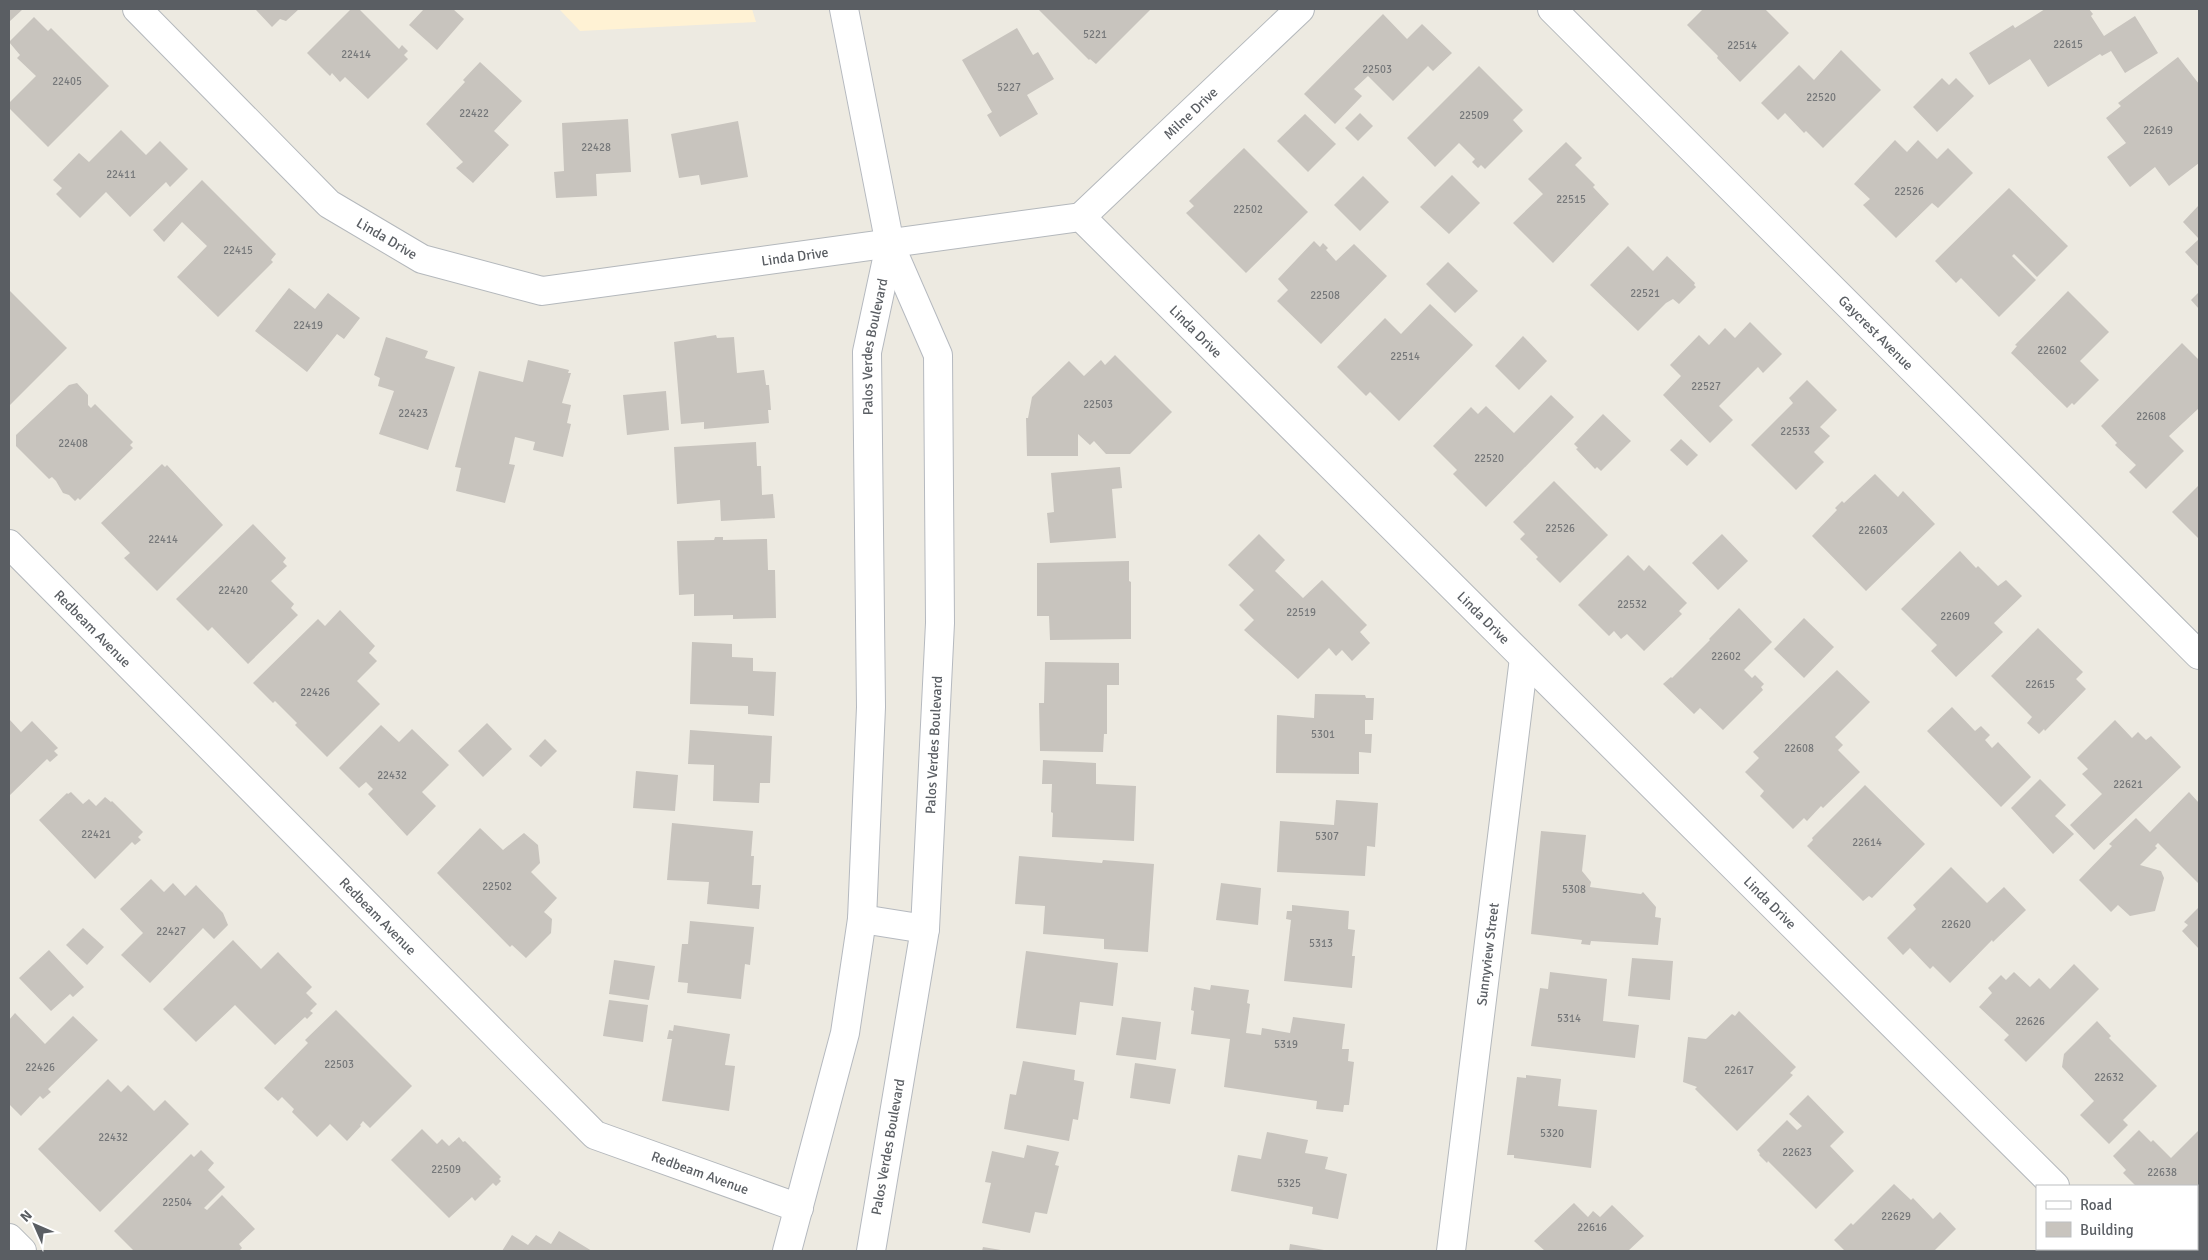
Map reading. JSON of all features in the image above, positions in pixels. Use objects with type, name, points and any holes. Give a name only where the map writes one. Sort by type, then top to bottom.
[{"type":"street","name":"Linda Drive","points":[[137,9],[329,204],[422,259],[542,291],[1081,217],[2054,1185]]},
{"type":"street","name":"Palos Verdes Boulevard","points":[[844,9],[890,244],[938,355],[940,623],[925,930],[871,1251]]},
{"type":"street","name":"Milne Drive","points":[[1081,217],[1300,9]]},
{"type":"street","name":"Gaycrest Avenue","points":[[1552,9],[2199,655]]},
{"type":"street","name":"Palos Verdes Boulevard","points":[[787,1251],[845,1033],[862,919],[871,707],[867,352],[890,244]]},
{"type":"street","name":"Redbeam Avenue","points":[[9,544],[595,1135],[799,1208]]},
{"type":"street","name":"Sunnyview Street","points":[[1451,1251],[1524,658]]},
{"type":"street","points":[[862,919],[925,930]]},
{"type":"street","points":[[9,1238],[22,1251]]},
{"type":"shaded area","points":[[559,9],[752,9],[756,22],[580,31]]},
{"type":"building","points":[[9,9],[23,9],[9,22]]},
{"type":"building","points":[[257,9],[299,9],[286,21],[280,19],[272,27]]},
{"type":"building","points":[[351,9],[359,9],[399,49],[402,45],[408,51],[404,55],[408,59],[368,99],[345,77],[340,82],[332,73],[330,76],[307,53]]},
{"type":"building","points":[[424,9],[453,9],[464,19],[437,50],[409,25]]},
{"type":"building","points":[[1038,9],[1151,9],[1096,64],[1089,60]]},
{"type":"building","points":[[1703,9],[1765,9],[1789,33],[1740,82],[1717,58],[1718,56],[1687,25]]},
{"type":"building","points":[[2045,9],[2089,9],[2093,14],[2091,16],[2104,36],[2135,16],[2158,53],[2125,73],[2111,51],[2102,56],[2100,54],[2048,87],[2030,59],[1989,85],[1969,53],[2013,25],[2015,28]]},
{"type":"building","points":[[1383,14],[1407,39],[1422,24],[1452,53],[1433,71],[1428,66],[1393,101],[1368,76],[1354,89],[1362,96],[1335,124],[1304,94]]},
{"type":"building","points":[[34,17],[48,31],[51,28],[109,86],[48,147],[9,108],[9,103],[36,76],[17,58],[20,55],[9,42]]},
{"type":"building","points":[[1017,28],[1033,55],[1038,52],[1054,79],[1027,95],[1038,114],[1000,137],[987,115],[992,112],[962,60]]},
{"type":"building","points":[[1841,50],[1881,90],[1823,148],[1806,131],[1804,133],[1785,113],[1778,120],[1761,103],[1799,65],[1814,80]]},
{"type":"building","points":[[2178,57],[2199,84],[2199,163],[2169,186],[2155,167],[2130,187],[2107,157],[2126,143],[2106,118],[2121,106],[2118,103]]},
{"type":"building","points":[[480,62],[522,101],[494,131],[509,145],[473,183],[456,168],[463,162],[426,124],[465,82],[463,80]]},
{"type":"building","points":[[1479,66],[1523,110],[1513,120],[1523,131],[1485,169],[1481,165],[1478,168],[1472,162],[1475,159],[1459,143],[1435,167],[1407,138]]},
{"type":"building","points":[[1942,78],[1949,85],[1956,78],[1974,96],[1937,132],[1913,107]]},
{"type":"building","points":[[1360,113],[1373,126],[1358,141],[1345,128]]},
{"type":"building","points":[[1305,114],[1336,144],[1308,172],[1277,141]]},
{"type":"building","points":[[628,119],[631,172],[596,174],[597,196],[556,198],[554,172],[564,171],[562,123]]},
{"type":"building","points":[[738,121],[748,177],[701,185],[699,175],[679,178],[671,134]]},
{"type":"building","points":[[121,130],[146,155],[160,141],[188,169],[170,187],[166,182],[130,217],[106,192],[80,218],[56,194],[62,188],[53,180],[79,153],[89,162]]},
{"type":"building","points":[[1895,140],[1907,152],[1918,140],[1937,159],[1948,148],[1973,173],[1938,208],[1932,203],[1896,238],[1863,205],[1870,199],[1854,184]]},
{"type":"building","points":[[1566,142],[1582,158],[1575,165],[1595,185],[1593,187],[1609,204],[1553,263],[1513,223],[1543,194],[1528,179]]},
{"type":"building","points":[[1244,148],[1308,212],[1246,273],[1186,213],[1194,206],[1189,201]]},
{"type":"building","points":[[1452,175],[1480,203],[1449,234],[1420,207]]},
{"type":"building","points":[[1363,176],[1389,202],[1360,231],[1334,205]]},
{"type":"building","points":[[202,180],[276,254],[271,260],[273,262],[218,317],[177,277],[207,246],[182,222],[164,242],[153,230]]},
{"type":"building","points":[[2009,188],[2068,246],[2037,277],[2014,254],[2012,256],[2036,280],[1999,317],[1961,278],[1956,283],[1935,261]]},
{"type":"building","points":[[2199,205],[2199,239],[2183,222]]},
{"type":"building","points":[[2199,239],[2199,267],[2185,252]]},
{"type":"building","points":[[1314,241],[1320,247],[1323,243],[1328,248],[1326,250],[1336,261],[1354,244],[1387,276],[1321,344],[1277,301],[1288,290],[1278,279]]},
{"type":"building","points":[[1628,246],[1653,271],[1667,256],[1695,283],[1696,287],[1679,304],[1673,299],[1666,303],[1638,331],[1590,285]]},
{"type":"building","points":[[1448,262],[1478,291],[1455,313],[1426,284]]},
{"type":"building","points":[[289,288],[315,309],[328,293],[360,318],[344,339],[337,334],[307,372],[255,331]]},
{"type":"building","points":[[9,290],[67,348],[9,406]]},
{"type":"building","points":[[2068,291],[2109,332],[2080,361],[2099,380],[2074,405],[2072,403],[2067,408],[2011,353],[2017,346],[2015,345]]},
{"type":"building","points":[[2199,292],[2199,309],[2191,300]]},
{"type":"building","points":[[1430,304],[1473,345],[1399,421],[1370,392],[1366,396],[1337,367],[1385,318],[1401,334]]},
{"type":"building","points":[[1750,322],[1782,354],[1763,373],[1758,367],[1719,406],[1733,420],[1710,443],[1663,395],[1681,376],[1670,365],[1699,335],[1709,345],[1725,328],[1735,338]]},
{"type":"building","points":[[716,335],[717,338],[734,337],[737,373],[764,370],[766,385],[769,385],[771,410],[768,410],[769,423],[704,429],[704,422],[681,424],[674,342]]},
{"type":"building","points":[[1523,336],[1547,361],[1519,390],[1495,366]]},
{"type":"building","points":[[386,337],[428,351],[425,358],[455,367],[428,450],[379,434],[394,391],[378,386],[380,378],[374,375]]},
{"type":"building","points":[[2182,343],[2199,360],[2199,408],[2169,436],[2184,451],[2146,489],[2129,472],[2136,465],[2115,445],[2117,443],[2101,426]]},
{"type":"building","points":[[1115,355],[1172,412],[1130,454],[1106,454],[1094,441],[1090,445],[1078,434],[1078,456],[1027,456],[1026,418],[1028,418],[1032,397],[1069,361],[1084,376],[1101,360],[1105,365]]},
{"type":"building","points":[[528,360],[569,370],[568,373],[571,373],[562,403],[571,405],[567,423],[571,424],[563,457],[533,450],[535,442],[515,437],[509,464],[515,465],[505,503],[456,491],[461,468],[455,467],[479,371],[523,382]]},
{"type":"building","points":[[1807,380],[1837,410],[1820,427],[1830,436],[1814,452],[1824,462],[1796,490],[1751,445],[1793,403],[1789,398]]},
{"type":"building","points":[[77,383],[88,395],[88,405],[91,408],[95,404],[133,442],[130,445],[133,448],[80,500],[78,498],[75,501],[69,495],[63,493],[52,477],[49,479],[16,446],[16,435],[69,385]]},
{"type":"building","points":[[666,391],[669,430],[627,435],[623,395]]},
{"type":"building","points":[[1551,395],[1574,417],[1486,507],[1453,474],[1457,470],[1433,446],[1471,407],[1478,414],[1486,406],[1514,433]]},
{"type":"building","points":[[1603,414],[1631,441],[1601,471],[1597,467],[1595,469],[1576,449],[1578,448],[1574,444]]},
{"type":"building","points":[[1681,439],[1698,455],[1687,466],[1670,450]]},
{"type":"building","points":[[756,442],[757,466],[761,466],[762,495],[773,494],[775,518],[721,521],[720,500],[677,504],[674,447]]},
{"type":"building","points":[[162,464],[165,467],[167,465],[223,525],[157,591],[124,558],[130,553],[101,523]]},
{"type":"building","points":[[1120,467],[1122,488],[1112,489],[1116,538],[1050,543],[1047,513],[1054,512],[1051,473]]},
{"type":"building","points":[[1875,474],[1898,497],[1903,491],[1935,524],[1866,591],[1812,536],[1837,510],[1835,508],[1842,501],[1844,503]]},
{"type":"building","points":[[1554,481],[1608,535],[1560,583],[1536,559],[1538,557],[1520,539],[1525,534],[1513,522]]},
{"type":"building","points":[[2199,485],[2199,539],[2172,512]]},
{"type":"building","points":[[253,524],[286,558],[283,562],[287,566],[271,581],[294,604],[291,608],[298,615],[248,664],[212,627],[208,631],[176,599]]},
{"type":"building","points":[[1259,534],[1285,560],[1275,571],[1303,598],[1322,580],[1367,625],[1360,632],[1370,643],[1352,661],[1342,650],[1336,656],[1329,648],[1298,679],[1244,630],[1254,620],[1239,605],[1254,590],[1228,565]]},
{"type":"building","points":[[1722,534],[1748,561],[1718,590],[1692,563]]},
{"type":"building","points":[[715,537],[723,537],[723,540],[767,539],[768,570],[775,570],[776,618],[733,619],[733,615],[694,616],[694,594],[679,595],[677,541],[714,540]]},
{"type":"building","points":[[1960,551],[1976,568],[1978,566],[1998,586],[2006,580],[2022,596],[1994,623],[2003,632],[1956,677],[1931,651],[1937,645],[1901,609]]},
{"type":"building","points":[[1628,555],[1644,571],[1649,565],[1687,603],[1679,611],[1682,614],[1644,651],[1627,634],[1621,639],[1614,631],[1609,636],[1578,605]]},
{"type":"building","points":[[1129,561],[1131,639],[1050,640],[1049,616],[1037,616],[1037,563]]},
{"type":"building","points":[[1739,608],[1772,642],[1744,670],[1752,678],[1755,675],[1764,684],[1761,687],[1763,690],[1723,730],[1700,708],[1694,714],[1663,684],[1672,678],[1710,640]]},
{"type":"building","points":[[340,610],[375,646],[369,653],[377,661],[357,681],[380,704],[327,757],[295,725],[297,723],[275,701],[273,703],[253,683],[318,619],[325,626]]},
{"type":"building","points":[[1804,618],[1834,647],[1804,678],[1774,649]]},
{"type":"building","points":[[2038,628],[2083,672],[2076,679],[2086,689],[2045,731],[2044,729],[2039,734],[2027,723],[2032,717],[1991,676]]},
{"type":"building","points":[[692,642],[732,644],[732,657],[753,658],[753,671],[776,672],[774,716],[748,714],[748,706],[690,704]]},
{"type":"building","points":[[1045,662],[1119,663],[1119,685],[1107,685],[1107,734],[1104,734],[1103,752],[1040,751],[1039,703],[1044,703]]},
{"type":"building","points":[[1837,670],[1870,702],[1835,737],[1843,745],[1838,750],[1860,772],[1823,808],[1821,806],[1807,821],[1804,818],[1793,829],[1760,796],[1764,791],[1745,772],[1759,758],[1753,752]]},
{"type":"building","points":[[1315,694],[1365,695],[1366,698],[1374,698],[1373,720],[1365,720],[1365,734],[1372,734],[1371,753],[1359,752],[1359,774],[1276,773],[1277,715],[1314,718]]},
{"type":"building","points":[[1952,707],[1975,731],[1981,726],[1990,735],[1985,740],[1992,748],[1998,742],[2031,777],[2001,807],[1927,731]]},
{"type":"building","points":[[9,719],[21,732],[32,721],[58,748],[54,751],[58,755],[50,762],[47,759],[9,796]]},
{"type":"building","points":[[2115,720],[2132,738],[2138,732],[2146,740],[2151,736],[2181,767],[2094,850],[2070,825],[2102,794],[2082,774],[2088,769],[2077,758]]},
{"type":"building","points":[[487,723],[512,749],[483,777],[458,751]]},
{"type":"building","points":[[381,725],[399,742],[412,729],[449,765],[422,792],[436,806],[407,836],[368,794],[373,789],[366,782],[359,788],[339,768]]},
{"type":"building","points":[[690,730],[772,736],[770,783],[760,783],[759,803],[713,801],[714,765],[688,764]]},
{"type":"building","points":[[545,739],[557,751],[541,767],[529,756]]},
{"type":"building","points":[[1043,760],[1096,763],[1096,784],[1136,786],[1134,841],[1052,837],[1052,784],[1042,784]]},
{"type":"building","points":[[636,771],[678,775],[675,811],[633,808]]},
{"type":"building","points":[[2040,779],[2066,805],[2055,816],[2074,834],[2053,854],[2011,808]]},
{"type":"building","points":[[1865,785],[1925,844],[1872,898],[1869,896],[1863,901],[1807,846],[1813,840],[1812,838]]},
{"type":"building","points":[[71,792],[83,804],[89,799],[96,806],[105,797],[112,801],[143,832],[138,837],[141,840],[135,845],[132,842],[95,879],[39,820],[67,793]]},
{"type":"building","points":[[2189,792],[2199,803],[2199,884],[2158,843],[2155,846],[2157,848],[2140,865],[2161,871],[2164,878],[2155,911],[2130,916],[2118,905],[2111,912],[2079,880],[2112,846],[2109,844],[2136,818],[2150,832]]},
{"type":"building","points":[[1336,800],[1378,803],[1375,847],[1367,846],[1365,876],[1277,872],[1280,821],[1334,825]]},
{"type":"building","points":[[672,823],[753,831],[751,856],[754,856],[752,885],[761,885],[759,909],[707,904],[709,882],[667,880]]},
{"type":"building","points":[[480,828],[503,850],[524,833],[538,845],[540,863],[531,872],[557,898],[544,912],[552,919],[551,933],[526,958],[512,945],[510,947],[437,873]]},
{"type":"building","points":[[1541,831],[1586,835],[1582,871],[1591,882],[1590,887],[1641,894],[1643,892],[1656,907],[1655,917],[1661,918],[1658,945],[1591,941],[1590,945],[1581,944],[1582,940],[1531,934]]},
{"type":"building","points":[[1019,856],[1102,863],[1103,860],[1154,864],[1148,952],[1104,949],[1104,939],[1043,934],[1045,906],[1015,904]]},
{"type":"building","points":[[1951,867],[1987,903],[2004,887],[2026,910],[1993,942],[1992,940],[1950,983],[1933,966],[1930,969],[1910,948],[1903,955],[1887,938],[1916,909],[1913,905]]},
{"type":"building","points":[[151,879],[164,892],[173,883],[185,896],[196,885],[223,913],[228,925],[214,939],[203,928],[150,983],[121,955],[143,933],[120,909]]},
{"type":"building","points":[[1221,883],[1261,888],[1258,925],[1216,920]]},
{"type":"building","points":[[1292,905],[1349,911],[1348,929],[1355,930],[1352,956],[1355,956],[1352,988],[1284,981],[1291,920],[1286,919],[1287,911],[1292,911]]},
{"type":"building","points":[[2199,907],[2199,949],[2182,931],[2188,925],[2184,922]]},
{"type":"building","points":[[690,921],[754,927],[750,965],[745,964],[741,999],[687,993],[688,983],[678,982],[682,944],[688,944]]},
{"type":"building","points":[[83,928],[104,947],[87,965],[66,945]]},
{"type":"building","points":[[233,940],[261,969],[278,952],[312,987],[306,993],[317,1004],[310,1011],[313,1013],[307,1019],[305,1017],[275,1045],[235,1005],[196,1042],[163,1009]]},
{"type":"building","points":[[49,950],[84,987],[73,997],[70,994],[51,1011],[19,978]]},
{"type":"building","points":[[1026,951],[1118,963],[1113,1006],[1080,1002],[1076,1035],[1016,1028]]},
{"type":"building","points":[[1632,958],[1673,961],[1670,1000],[1628,996]]},
{"type":"building","points":[[614,960],[655,966],[649,1000],[609,994]]},
{"type":"building","points":[[2074,964],[2099,989],[2026,1062],[2004,1040],[2009,1035],[1979,1007],[1992,993],[1988,988],[2001,975],[2006,980],[2014,972],[2030,987],[2039,978],[2050,989]]},
{"type":"building","points":[[1550,972],[1607,979],[1603,1021],[1639,1025],[1635,1058],[1531,1046],[1540,988],[1548,989]]},
{"type":"building","points":[[1211,985],[1249,990],[1247,1003],[1250,1004],[1246,1033],[1261,1035],[1262,1028],[1290,1033],[1293,1017],[1345,1024],[1342,1049],[1349,1049],[1348,1061],[1354,1062],[1349,1105],[1344,1105],[1343,1112],[1316,1109],[1317,1101],[1224,1087],[1230,1039],[1191,1034],[1194,1011],[1191,1010],[1194,987],[1210,990]]},
{"type":"building","points":[[609,1000],[648,1005],[643,1042],[603,1036]]},
{"type":"building","points":[[336,1010],[412,1086],[370,1128],[363,1121],[361,1126],[347,1141],[330,1124],[317,1137],[292,1112],[294,1109],[282,1097],[278,1101],[264,1088],[308,1043],[305,1040]]},
{"type":"building","points":[[1739,1011],[1796,1067],[1790,1073],[1793,1075],[1737,1131],[1695,1089],[1697,1087],[1683,1082],[1688,1037],[1706,1039],[1732,1014],[1735,1016]]},
{"type":"building","points":[[15,1013],[45,1044],[73,1016],[98,1040],[48,1089],[51,1092],[43,1099],[40,1096],[21,1116],[9,1104],[9,1020]]},
{"type":"building","points":[[1122,1017],[1161,1022],[1156,1060],[1116,1055]]},
{"type":"building","points":[[2097,1021],[2111,1036],[2109,1038],[2157,1086],[2123,1120],[2128,1125],[2109,1144],[2080,1115],[2094,1101],[2062,1067],[2064,1054]]},
{"type":"building","points":[[674,1025],[730,1034],[725,1065],[735,1066],[729,1111],[662,1101],[672,1039],[667,1039],[669,1030],[673,1031]]},
{"type":"building","points":[[1023,1061],[1075,1070],[1074,1080],[1084,1082],[1078,1120],[1073,1119],[1069,1141],[1004,1129],[1010,1094],[1016,1095]]},
{"type":"building","points":[[1135,1063],[1176,1069],[1170,1104],[1130,1098]]},
{"type":"building","points":[[1526,1075],[1561,1079],[1558,1106],[1597,1110],[1591,1168],[1514,1158],[1514,1155],[1507,1155],[1517,1077],[1526,1078]]},
{"type":"building","points":[[108,1079],[121,1092],[128,1085],[154,1111],[165,1100],[189,1124],[100,1212],[38,1149]]},
{"type":"building","points":[[1808,1095],[1844,1132],[1830,1146],[1854,1171],[1816,1209],[1768,1161],[1767,1163],[1759,1155],[1757,1150],[1787,1120],[1797,1130],[1802,1126],[1789,1114]]},
{"type":"building","points":[[422,1129],[437,1144],[442,1139],[449,1146],[459,1137],[501,1177],[499,1179],[501,1181],[496,1186],[493,1183],[475,1201],[472,1197],[449,1218],[391,1160]]},
{"type":"building","points":[[2139,1130],[2151,1142],[2153,1140],[2171,1158],[2199,1130],[2199,1213],[2198,1185],[2135,1185],[2123,1173],[2126,1170],[2113,1156]]},
{"type":"building","points":[[1267,1132],[1308,1140],[1305,1153],[1328,1157],[1325,1169],[1347,1174],[1338,1219],[1312,1214],[1313,1207],[1231,1191],[1238,1155],[1261,1159]]},
{"type":"building","points":[[1027,1145],[1059,1152],[1055,1165],[1059,1166],[1047,1214],[1035,1212],[1030,1233],[982,1223],[991,1183],[985,1182],[992,1151],[1024,1158]]},
{"type":"building","points":[[201,1150],[214,1163],[208,1170],[225,1187],[204,1208],[207,1210],[222,1195],[255,1229],[239,1244],[242,1248],[239,1251],[134,1251],[114,1231],[191,1154],[194,1157]]},
{"type":"building","points":[[1894,1184],[1911,1200],[1913,1198],[1933,1219],[1940,1212],[1956,1229],[1934,1251],[1845,1251],[1834,1240],[1851,1223],[1853,1225]]},
{"type":"building","points":[[1574,1203],[1588,1217],[1593,1211],[1600,1217],[1612,1205],[1644,1236],[1628,1251],[1545,1251],[1534,1241]]},
{"type":"building","points":[[559,1231],[592,1251],[502,1251],[512,1235],[528,1245],[536,1235],[551,1244]]},
{"type":"building","points":[[1290,1244],[1324,1250],[1324,1251],[1289,1251]]},
{"type":"building","points":[[983,1247],[1001,1250],[1001,1251],[982,1251]]}]
